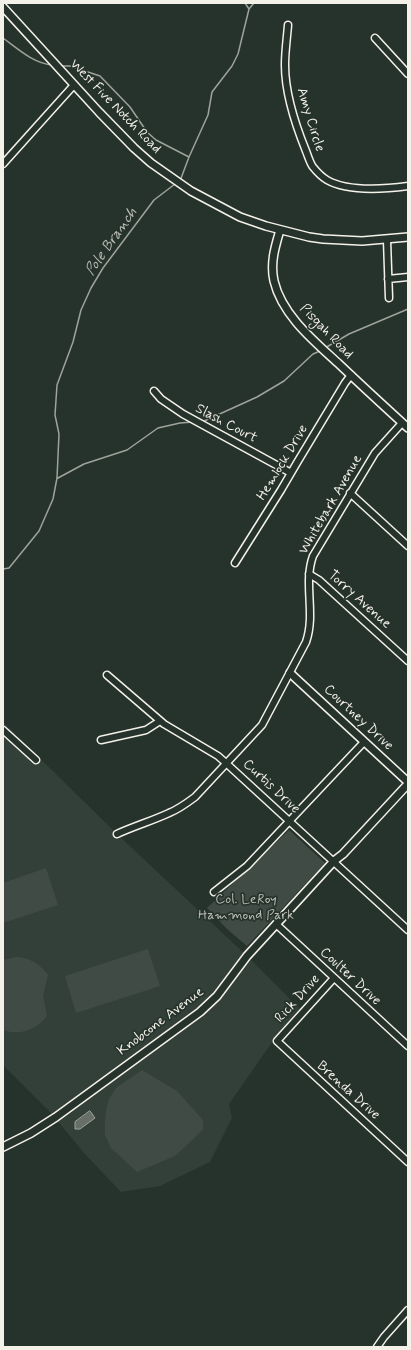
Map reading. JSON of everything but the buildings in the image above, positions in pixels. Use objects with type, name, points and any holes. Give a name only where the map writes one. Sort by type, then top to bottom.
[{"type":"street","name":"West Five Notch Road","points":[[3,7],[74,86],[130,144],[156,167],[213,204],[240,217],[280,230],[323,239],[387,240],[408,237]]},
{"type":"street","name":"Amy Circle","points":[[288,25],[285,47],[285,66],[288,90],[302,142],[312,166],[326,179],[342,186],[362,188],[394,188],[408,186]]},
{"type":"street","points":[[374,38],[408,74]]},
{"type":"street","points":[[3,164],[74,86]]},
{"type":"street","name":"Pisgah Road","points":[[280,230],[273,255],[272,264],[274,280],[281,297],[291,314],[300,325],[351,375],[408,428]]},
{"type":"street","points":[[387,240],[389,298]]},
{"type":"street","points":[[388,279],[408,277]]},
{"type":"street","name":"Hemlock Drive","points":[[235,563],[282,490],[290,473],[351,375]]},
{"type":"street","name":"Slash Court","points":[[154,391],[161,399],[183,414],[290,473]]},
{"type":"street","name":"Whitebark Avenue","points":[[117,834],[136,825],[169,813],[184,805],[196,796],[262,725],[306,642],[309,633],[311,613],[309,574],[313,556],[375,453],[402,423]]},
{"type":"street","points":[[350,493],[408,546]]},
{"type":"street","name":"Torry Avenue","points":[[309,574],[319,580],[408,662]]},
{"type":"street","name":"Courtney Drive","points":[[290,673],[408,783]]},
{"type":"street","name":"Curtis Drive","points":[[107,676],[160,722],[218,756],[408,930]]},
{"type":"street","points":[[101,740],[146,730],[160,722]]},
{"type":"street","points":[[3,730],[36,760]]},
{"type":"street","points":[[214,892],[247,866],[364,742]]},
{"type":"street","name":"Knobcone Avenue","points":[[3,1147],[31,1133],[56,1116],[200,1012],[217,996],[247,956],[276,924],[408,783]]},
{"type":"street","name":"Coulter Drive","points":[[276,924],[408,1046]]},
{"type":"street","name":"Rick Drive","points":[[281,1037],[334,978]]},
{"type":"street","name":"Brenda Drive","points":[[281,1037],[277,1041],[408,1162]]},
{"type":"street","points":[[377,1347],[384,1336],[408,1310]]},
{"type":"shaded area","points":[[3,722],[117,834],[247,956],[300,1009],[280,1031],[229,1104],[232,1118],[210,1162],[160,1186],[121,1192],[84,1153],[51,1113],[3,1065]]},
{"type":"shaded area","points":[[90,1111],[95,1118],[80,1129],[75,1129],[75,1122]]},
{"type":"green space","name":"Col. LeRoy Hammond Park","points":[[289,830],[325,863],[247,946],[227,929],[207,908]]},
{"type":"green space","points":[[46,868],[58,905],[3,923],[3,883]]},
{"type":"green space","points":[[148,949],[160,986],[76,1013],[65,976]]},
{"type":"green space","points":[[17,957],[34,962],[48,975],[43,995],[47,1016],[33,1028],[21,1032],[9,1032],[3,1030],[3,960]]},
{"type":"green space","points":[[142,1070],[177,1091],[203,1120],[203,1130],[175,1156],[137,1172],[111,1148],[105,1135],[105,1123],[109,1099],[116,1088]]},
{"type":"waterway","name":"Pole Branch","points":[[180,181],[208,115],[212,92],[232,66],[238,54],[249,9],[245,3]]},
{"type":"waterway","name":"Pole Branch","points":[[249,9],[254,3]]},
{"type":"waterway","points":[[3,38],[32,58],[45,64],[52,65]]},
{"type":"waterway","points":[[60,66],[70,66],[100,76],[130,107],[147,132],[156,140],[189,157]]},
{"type":"waterway","name":"Pole Branch","points":[[3,569],[9,568],[39,531],[53,499],[57,478],[59,434],[55,415],[57,385],[73,342],[81,310],[91,288],[103,268],[154,200],[175,184]]},
{"type":"waterway","points":[[325,348],[349,334],[408,309]]},
{"type":"waterway","points":[[202,422],[257,397],[284,381],[313,354],[320,351]]},
{"type":"waterway","points":[[58,478],[84,464],[127,450],[158,428],[180,423],[193,422]]}]
